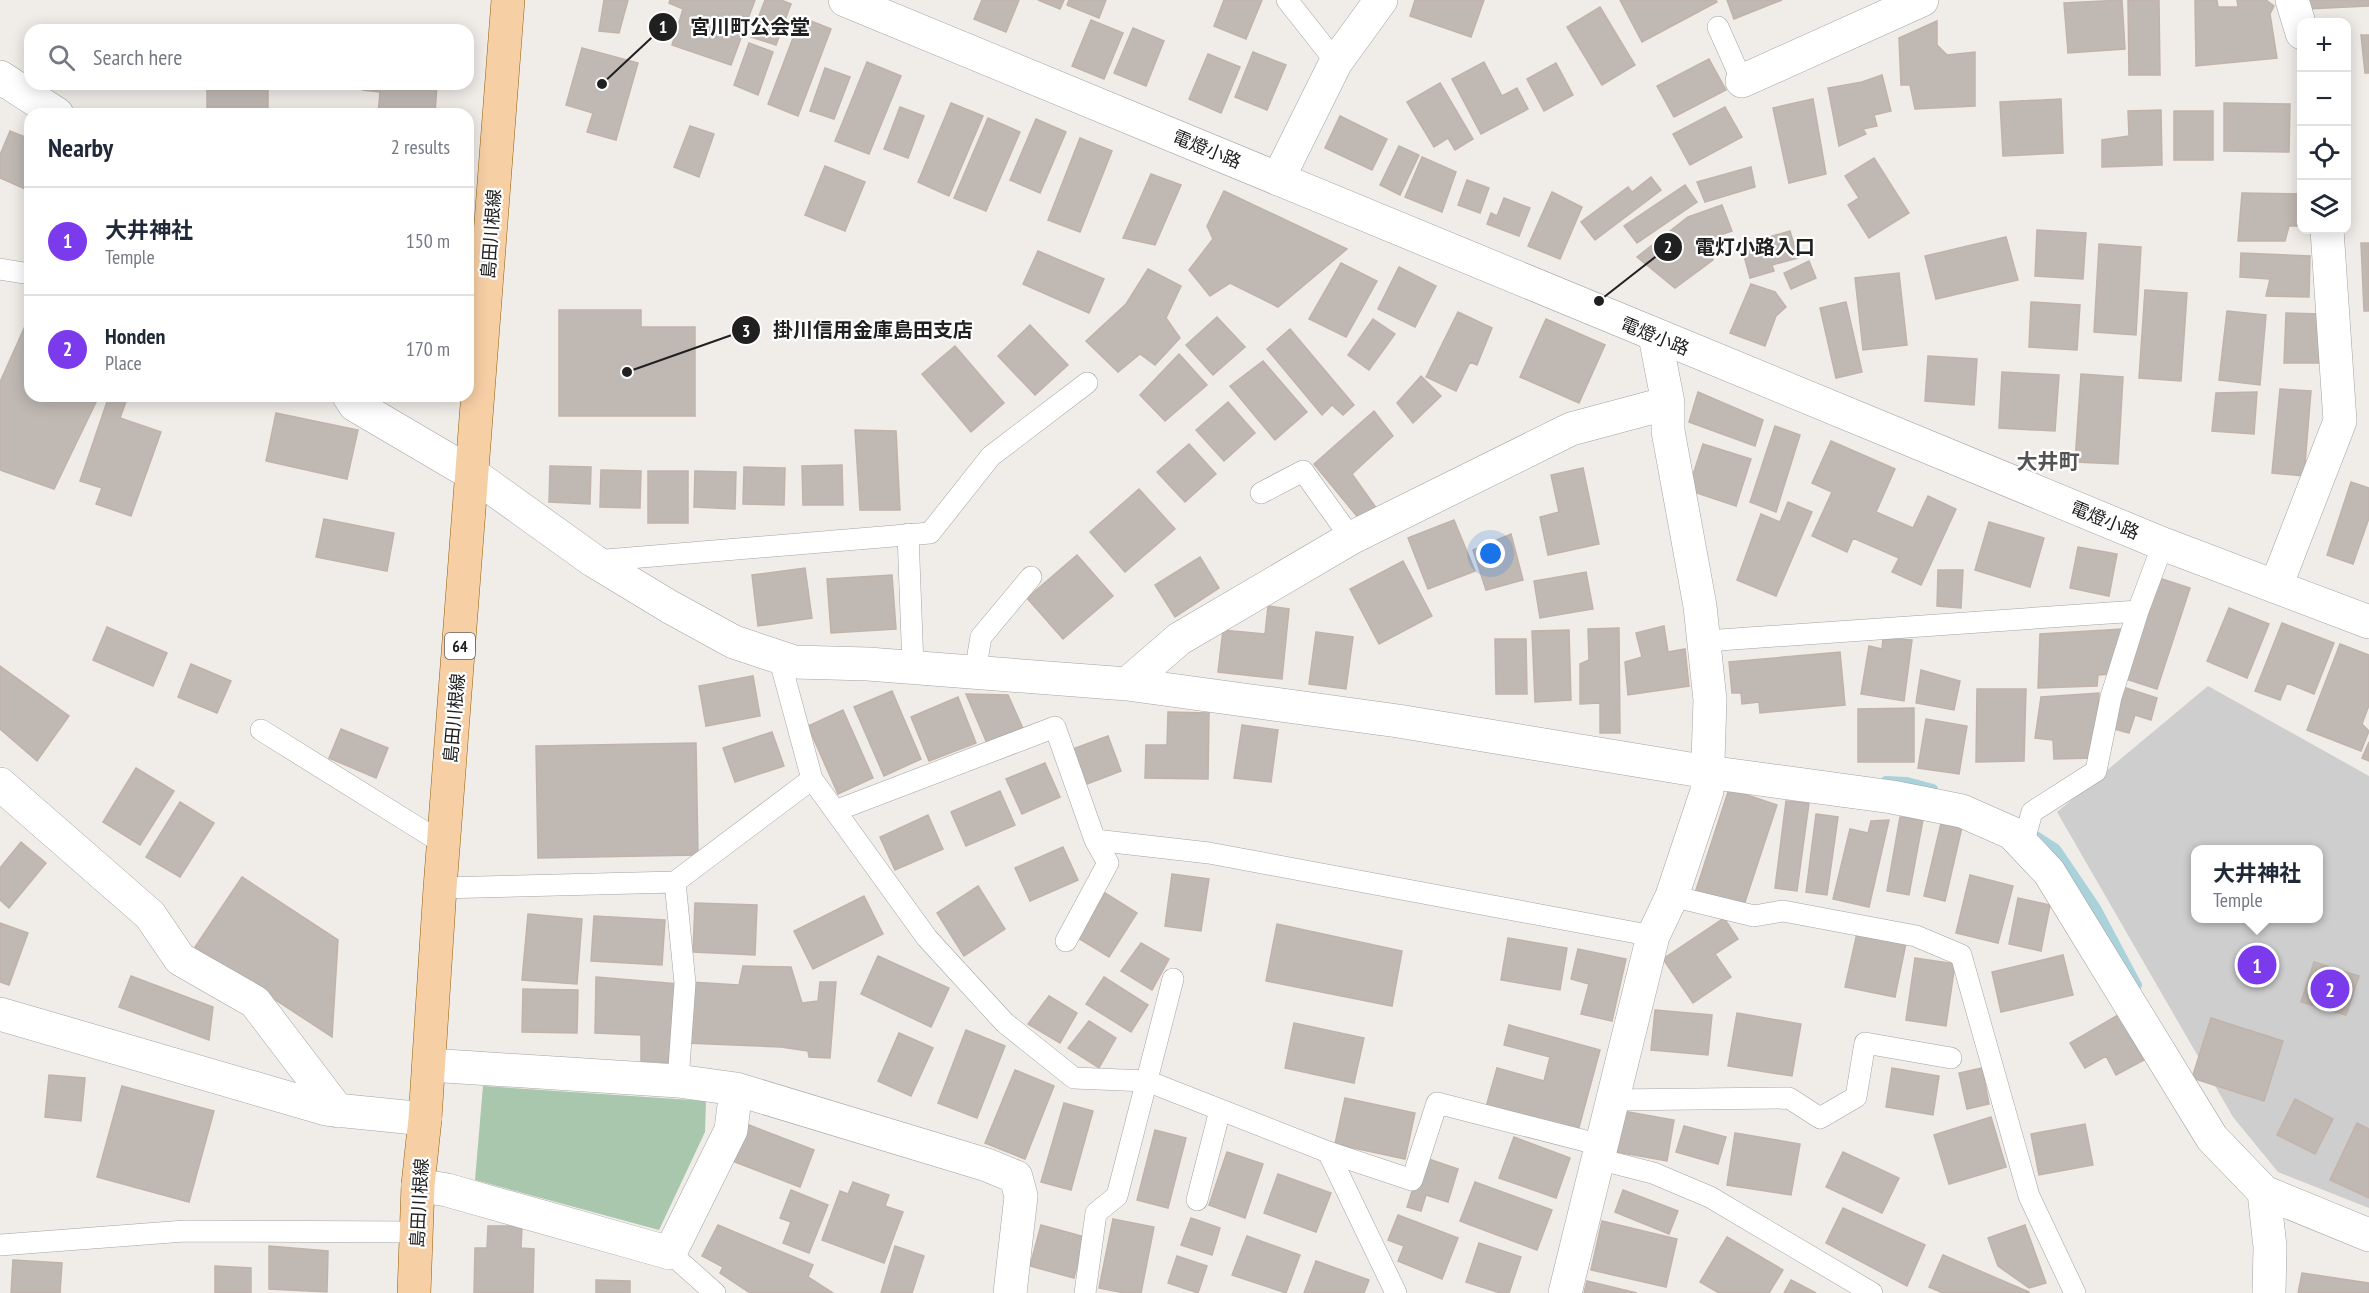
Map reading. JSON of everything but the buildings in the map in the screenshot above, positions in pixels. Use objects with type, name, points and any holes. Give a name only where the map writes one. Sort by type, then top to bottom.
[{"type":"main road","name":"島田川根線","points":[[414,1293],[418,1185],[474,475],[508,0]]},
{"type":"street","name":"電燈小路","points":[[845,0],[2163,544],[2369,622]]},
{"type":"street","points":[[1278,179],[1336,62],[1381,0]]},
{"type":"street","points":[[1742,81],[1922,0]]},
{"type":"street","points":[[2292,0],[2297,18]]},
{"type":"street","points":[[0,77],[48,108]]},
{"type":"street","points":[[2276,586],[2340,421],[2327,234]]},
{"type":"street","points":[[1564,1293],[1653,936],[1672,896],[1707,791],[1710,700],[1705,640],[1668,431],[1668,403],[1655,336]]},
{"type":"street","points":[[353,402],[474,475],[594,561],[670,607],[734,642],[794,662],[914,667],[1127,684],[1398,722],[1708,772],[1892,797],[1962,810],[2012,833],[2049,872],[2212,1138],[2264,1192],[2369,1235]]},
{"type":"street","points":[[1127,684],[1179,639],[1351,538],[1571,429],[1668,403]]},
{"type":"street","points":[[0,784],[150,915],[180,959],[255,1002],[339,1111]]},
{"type":"street","points":[[0,1014],[326,1109],[425,1119]]},
{"type":"street","points":[[429,1065],[678,1081],[736,1089],[987,1165],[1016,1177],[1021,1196],[1010,1293]]},
{"type":"street","points":[[418,1185],[447,1190],[670,1253],[731,1130],[736,1089]]},
{"type":"street","points":[[2264,1192],[2270,1247],[2269,1293]]},
{"type":"lane","points":[[1287,0],[1336,62]]},
{"type":"lane","points":[[1718,27],[1742,81]]},
{"type":"lane","points":[[0,269],[24,273]]},
{"type":"lane","points":[[594,561],[930,533],[992,456],[1088,383]]},
{"type":"lane","points":[[1261,493],[1303,471],[1351,538]]},
{"type":"lane","points":[[908,534],[914,667]]},
{"type":"lane","points":[[2024,841],[2032,812],[2096,771],[2111,697],[2138,611],[2163,544]]},
{"type":"lane","points":[[975,672],[981,637],[1031,577]]},
{"type":"lane","points":[[1705,640],[2138,611]]},
{"type":"lane","points":[[779,657],[812,779],[927,938],[1005,1023],[1074,1078],[1147,1081],[1328,1152],[1412,1180],[1437,1102],[1600,1152],[1710,1197],[1872,1293]]},
{"type":"lane","points":[[835,810],[1055,727],[1095,840],[1107,863],[1066,941]]},
{"type":"lane","points":[[261,730],[444,844]]},
{"type":"lane","points":[[440,888],[675,882],[812,779]]},
{"type":"lane","points":[[1095,840],[1209,853],[1653,936]]},
{"type":"lane","points":[[675,882],[685,983],[678,1081]]},
{"type":"lane","points":[[1672,896],[1754,916],[1783,911],[1916,936],[1961,955],[2029,1196],[2071,1290]]},
{"type":"lane","points":[[1085,1293],[1096,1213],[1117,1196],[1173,979]]},
{"type":"lane","points":[[1613,1100],[1789,1098],[1820,1118],[1856,1097],[1865,1043],[1951,1058]]},
{"type":"lane","points":[[1197,1200],[1220,1110]]},
{"type":"lane","points":[[1328,1152],[1396,1293]]},
{"type":"lane","points":[[0,1245],[185,1231],[417,1232]]},
{"type":"lane","points":[[670,1253],[716,1293]]},
{"type":"shaded area","points":[[2208,686],[2369,776],[2369,1208],[2278,1172],[2233,1117],[2057,812]]},
{"type":"green space","points":[[483,1086],[706,1101],[705,1132],[659,1230],[475,1180]]},
{"type":"waterway","points":[[1886,781],[1907,782],[1933,789]]},
{"type":"waterway","points":[[2031,833],[2056,849],[2096,908],[2137,985]]},
{"type":"place","name":"宮川町公会堂","points":[[602,84]]},
{"type":"place","name":"電灯小路入口","points":[[1599,301]]},
{"type":"place","name":"掛川信用金庫島田支店","points":[[627,372]]},
{"type":"place","name":"大井神社","points":[[2257,965]]},
{"type":"place","name":"Honden","points":[[2330,989]]},
{"type":"district","name":"大井町","points":[[2048,461]]}]
